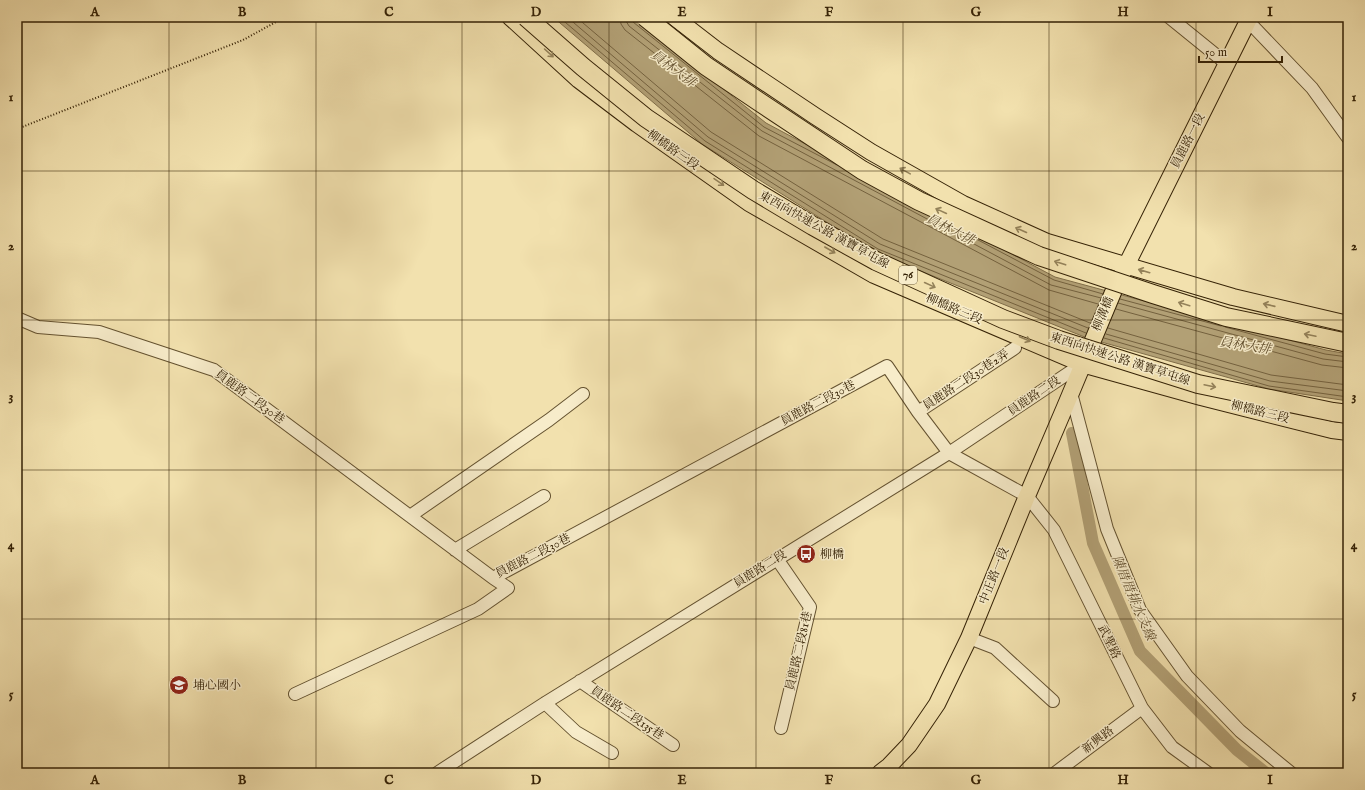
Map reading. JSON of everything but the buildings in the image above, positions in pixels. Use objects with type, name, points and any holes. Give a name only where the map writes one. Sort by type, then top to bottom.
[{"type":"highway","name":"東西向快速公路 漢寶草屯線","points":[[526,17],[583,67],[646,118],[753,190],[876,261],[1003,319],[1058,340],[1198,384],[1348,414]]},
{"type":"highway","points":[[646,17],[706,66],[862,170],[919,201],[1039,256],[1139,290],[1226,317],[1348,343]]},
{"type":"main road","name":"柳橋路三段","points":[[510,17],[578,80],[637,124],[749,203],[874,275],[1082,364],[1200,397],[1332,430],[1348,432]]},
{"type":"main road","points":[[674,17],[718,51],[821,120],[871,152],[963,204],[1047,242],[1233,297],[1348,324]]},
{"type":"main road","name":"員鹿路一段","points":[[1125,265],[1249,19]]},
{"type":"main road","name":"柳溝橋","points":[[1082,364],[1125,265]]},
{"type":"main road","name":"中正路一段","points":[[888,771],[909,745],[937,704],[969,638],[1027,496],[1071,394],[1082,364]]},
{"type":"street","points":[[1168,17],[1227,64]]},
{"type":"street","points":[[1249,19],[1312,88],[1348,138]]},
{"type":"street","name":"員鹿路二段30巷","points":[[17,318],[38,327],[99,332],[214,370],[493,578],[887,366],[918,412],[949,453],[1027,496]]},
{"type":"street","name":"員鹿路二段30巷2弄","points":[[918,412],[1015,348]]},
{"type":"street","name":"員鹿路二段","points":[[437,773],[545,703],[949,453],[1082,364]]},
{"type":"street","points":[[410,516],[584,394]]},
{"type":"street","points":[[1071,394],[1107,529],[1140,610],[1187,676],[1240,731],[1291,773]]},
{"type":"street","points":[[455,550],[544,496]]},
{"type":"street","name":"武聖路","points":[[1027,496],[1054,530],[1142,708],[1172,747],[1208,773]]},
{"type":"street","name":"員鹿路二段81巷","points":[[777,559],[810,607],[781,728]]},
{"type":"street","points":[[295,694],[478,609],[508,588],[493,578]]},
{"type":"street","points":[[969,638],[994,648],[1053,700]]},
{"type":"street","name":"員鹿路二段135巷","points":[[580,682],[673,744]]},
{"type":"street","points":[[545,703],[576,732],[612,753]]},
{"type":"street","name":"新興路","points":[[1059,772],[1142,708]]},
{"type":"path","points":[[17,129],[243,40],[285,17]]},
{"type":"water","name":"員林大排","points":[[553,17],[633,17],[766,123],[1055,277],[1326,350],[1348,354],[1348,401],[1269,389],[1087,338],[876,253],[702,144]]},
{"type":"waterway","name":"陳厝厝排水支線","points":[[1072,433],[1093,543],[1140,651],[1237,750],[1266,773]]},
{"type":"place","name":"柳橋","points":[[806,554]]},
{"type":"place","name":"埔心國小","points":[[179,685]]}]
